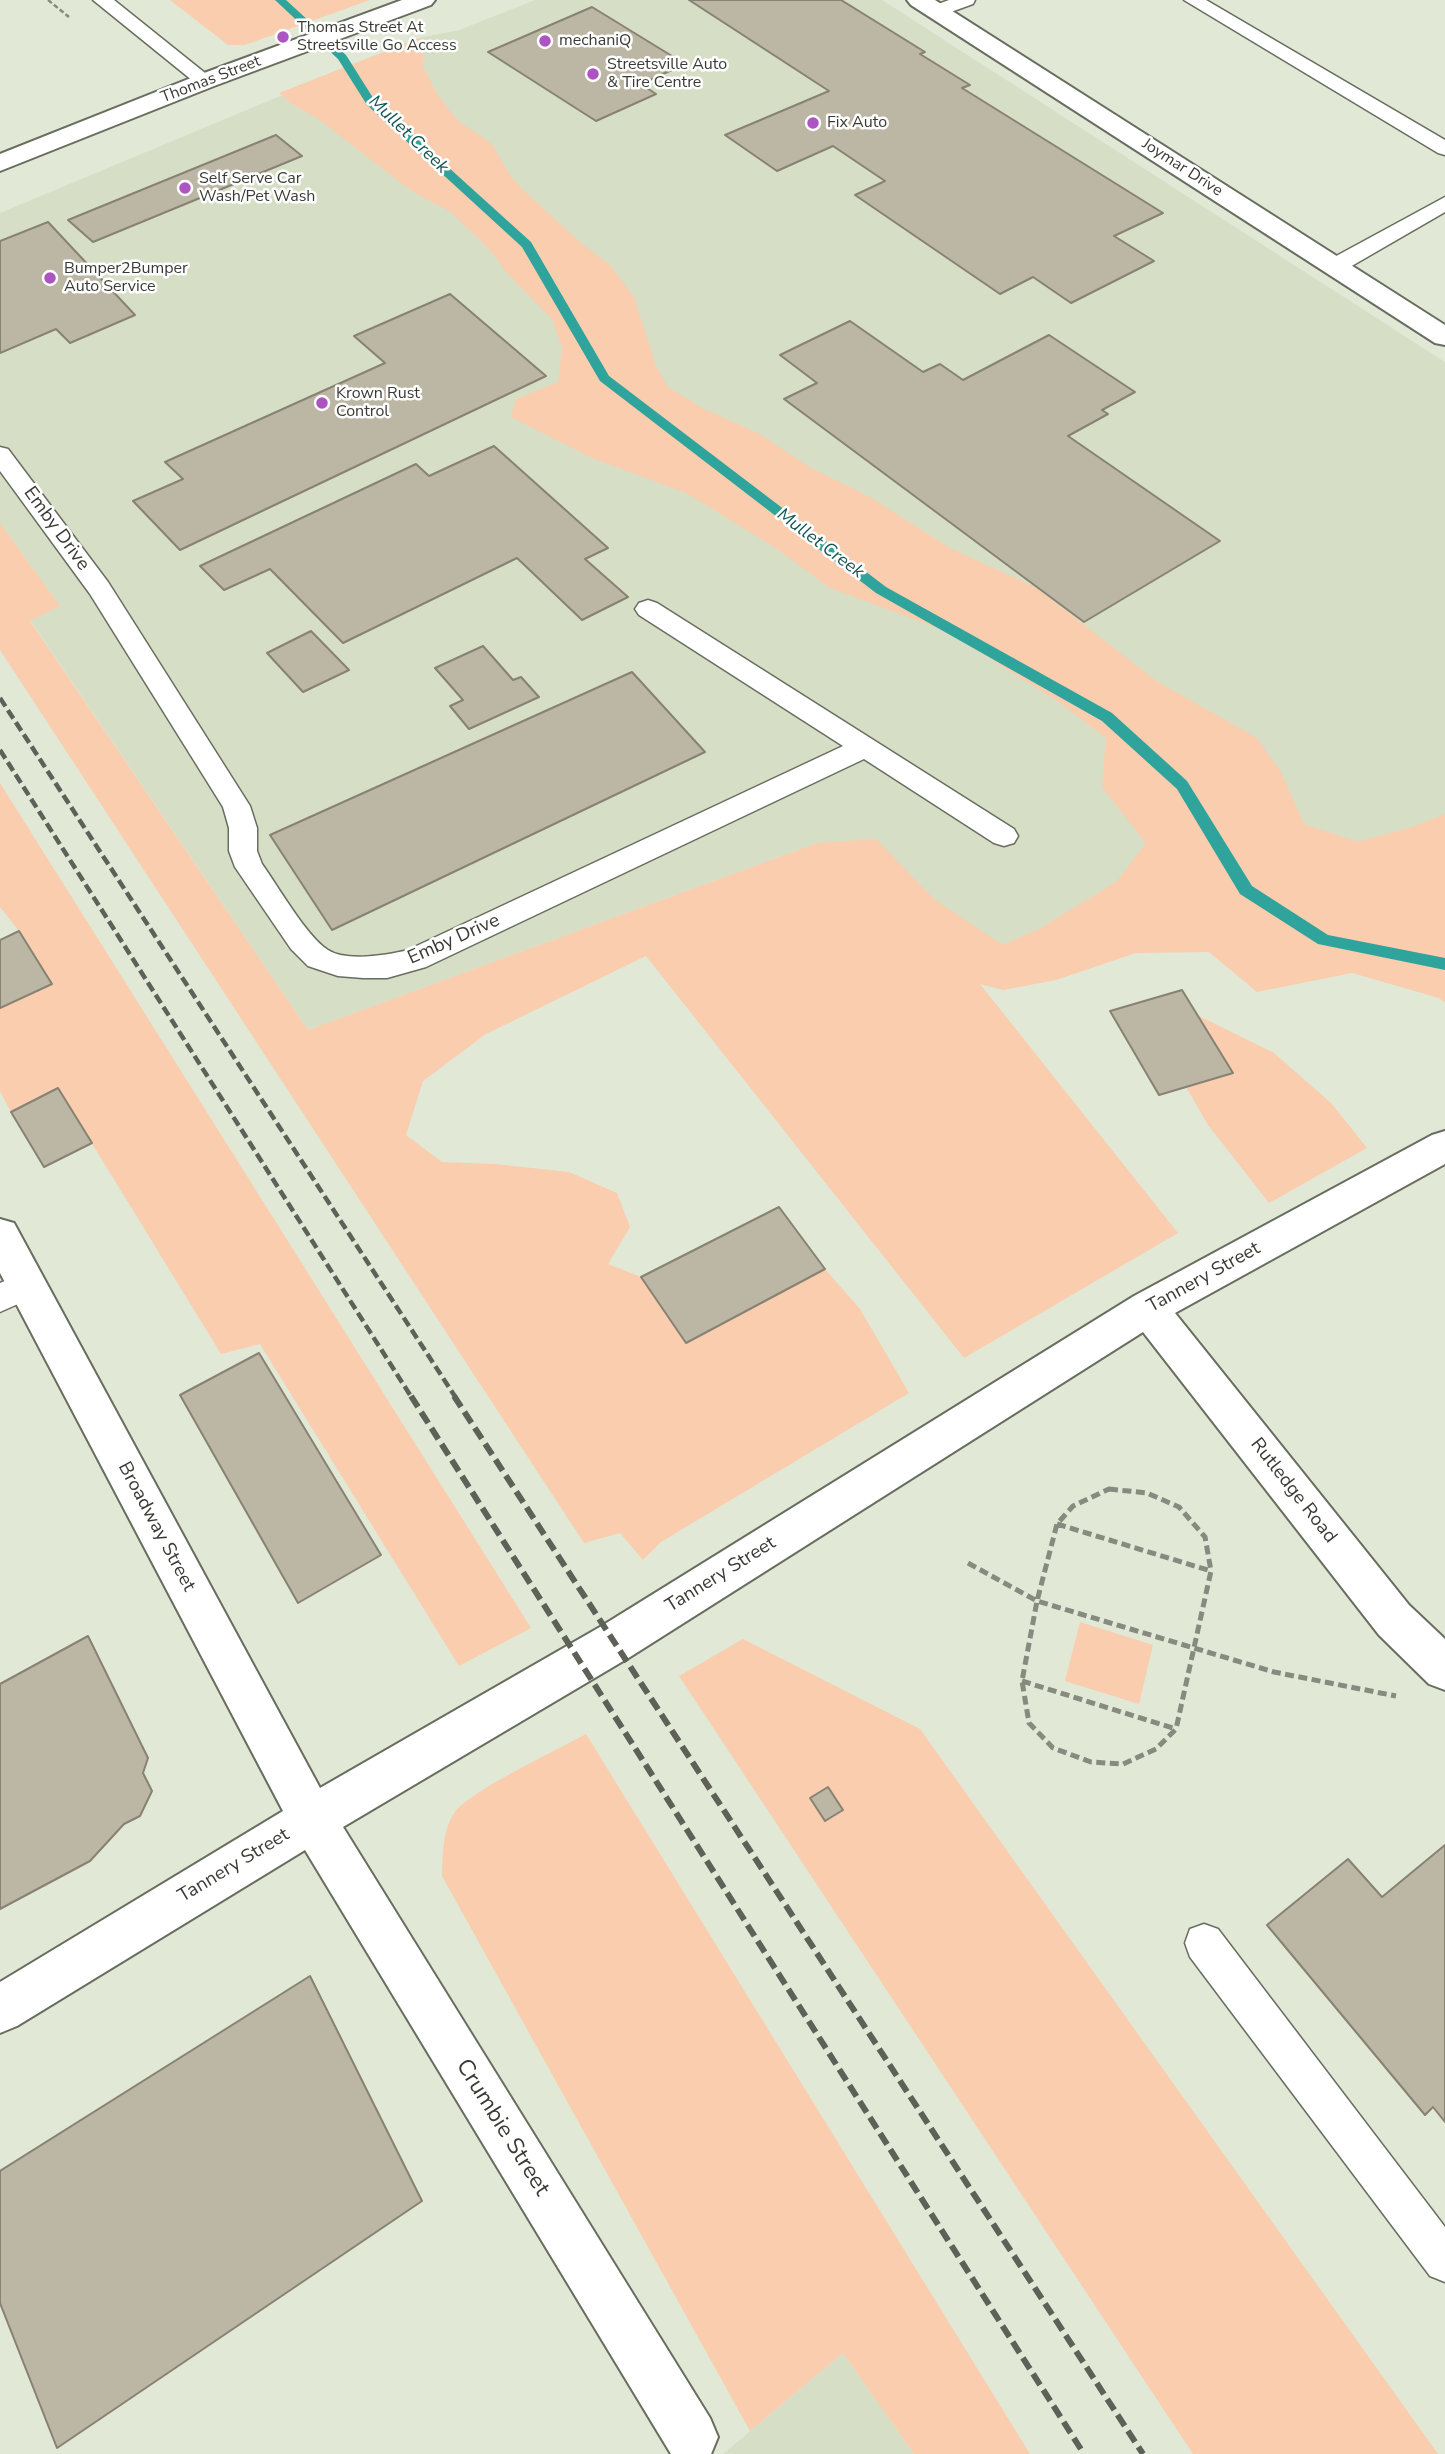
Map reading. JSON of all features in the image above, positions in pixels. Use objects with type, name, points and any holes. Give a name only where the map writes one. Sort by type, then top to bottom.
[{"type":"street","name":"Thomas Street","points":[[0,163],[205,81],[413,4]]},
{"type":"street","name":"Joymar Drive","points":[[928,6],[1445,337]]},
{"type":"street","name":"Tannery Street","points":[[0,2009],[312,1819],[604,1649],[1148,1307],[1445,1146]]},
{"type":"street","name":"Broadway Street","points":[[0,1235],[14,1291],[312,1819]]},
{"type":"street","name":"Rutledge Road","points":[[1148,1307],[1394,1620],[1445,1669]]},
{"type":"street","name":"Crumbie Street","points":[[312,1819],[691,2437]]},
{"type":"lane","points":[[102,0],[205,81]]},
{"type":"lane","points":[[928,6],[967,0]]},
{"type":"lane","points":[[1193,0],[1445,149]]},
{"type":"lane","points":[[1335,266],[1445,203]]},
{"type":"lane","name":"Emby Drive","points":[[0,454],[99,588],[236,806],[243,828],[243,851],[249,867],[301,941],[318,958],[338,965],[387,967],[416,959],[864,747]]},
{"type":"lane","points":[[648,608],[1004,836]]},
{"type":"lane","points":[[1204,1943],[1445,2261]]},
{"type":"path","points":[[1109,1489],[1147,1493],[1179,1507],[1205,1537],[1211,1571],[1176,1729],[1156,1749],[1123,1764],[1091,1762],[1052,1748],[1029,1723],[1022,1681],[1037,1601],[1056,1524],[1073,1506],[1109,1489]]},
{"type":"path","points":[[1056,1524],[1211,1571]]},
{"type":"path","points":[[968,1563],[1037,1601],[1274,1672],[1409,1698]]},
{"type":"path","points":[[1022,1681],[1176,1729]]},
{"type":"shaded area","points":[[170,0],[370,0],[245,45],[228,45]]},
{"type":"shaded area","points":[[535,0],[882,0],[1445,362],[1445,957],[1244,820],[979,983],[817,843],[308,1030],[30,620],[60,606],[0,523],[0,213],[419,38],[459,30]]},
{"type":"shaded area","points":[[419,38],[423,43],[423,66],[437,94],[457,120],[492,144],[508,172],[522,189],[580,242],[611,266],[634,297],[656,366],[668,387],[702,408],[758,433],[811,468],[870,497],[950,548],[1035,587],[1158,682],[1257,738],[1281,772],[1304,824],[1358,842],[1415,826],[1445,814],[1445,1002],[1352,973],[1257,992],[1209,952],[1136,953],[1056,980],[1003,990],[980,984],[1178,1233],[964,1358],[646,956],[486,1034],[423,1081],[406,1135],[442,1162],[495,1164],[569,1172],[617,1193],[630,1227],[608,1264],[641,1277],[686,1343],[825,1269],[860,1309],[909,1393],[661,1542],[643,1560],[620,1533],[584,1543],[0,650],[0,523],[60,606],[30,621],[308,1030],[817,843],[876,839],[935,900],[1003,945],[1041,928],[1117,881],[1146,843],[1102,787],[1106,738],[1060,703],[948,632],[830,588],[774,547],[688,494],[592,458],[511,417],[516,399],[558,382],[562,347],[552,319],[507,273],[490,250],[451,212],[413,192],[317,118],[279,93]]},
{"type":"shaded area","points":[[0,783],[531,1628],[459,1666],[260,1344],[221,1354],[58,1088],[11,1112],[0,1091],[0,1008],[52,984],[19,931],[0,907]]},
{"type":"shaded area","points":[[1197,1015],[1274,1053],[1331,1103],[1367,1148],[1269,1203],[1208,1125],[1186,1087],[1233,1073]]},
{"type":"shaded area","points":[[1080,1622],[1153,1645],[1139,1704],[1065,1681]]},
{"type":"shaded area","points":[[743,1639],[920,1729],[1438,2454],[1193,2454],[679,1676]]},
{"type":"shaded area","points":[[586,1734],[1030,2454],[914,2454],[843,2353],[750,2431],[442,1876],[448,1827],[455,1812],[464,1803],[496,1782]]},
{"type":"shaded area","points":[[843,2353],[914,2454],[723,2454]]},
{"type":"building","points":[[689,0],[841,0],[925,52],[920,54],[970,85],[962,88],[1163,213],[1114,236],[1154,261],[1071,303],[1033,277],[1000,294],[855,195],[885,181],[833,146],[777,171],[725,135],[829,91]]},
{"type":"building","name":"Streetsville Auto & Tire Centre","points":[[592,7],[685,64],[641,84],[656,94],[596,121],[488,52]]},
{"type":"building","name":"Self Serve Car Wash/Pet Wash","points":[[276,135],[302,156],[93,242],[68,220]]},
{"type":"building","name":"Bumper2Bumper Auto Service","points":[[48,222],[135,315],[70,343],[56,329],[0,353],[0,241]]},
{"type":"building","points":[[450,294],[546,376],[180,550],[133,501],[183,479],[165,462],[385,363],[354,336]]},
{"type":"building","points":[[850,321],[923,372],[940,364],[963,380],[1049,335],[1135,392],[1102,410],[1108,414],[1068,436],[1220,541],[1084,622],[784,399],[817,383],[780,355]]},
{"type":"building","points":[[494,446],[608,548],[585,559],[628,597],[582,620],[517,558],[343,643],[270,569],[224,590],[200,566],[416,464],[429,476]]},
{"type":"building","points":[[311,631],[349,670],[303,692],[267,653]]},
{"type":"building","points":[[483,646],[513,680],[521,677],[539,697],[469,729],[450,706],[463,700],[435,668]]},
{"type":"building","points":[[632,672],[705,752],[332,930],[270,835]]},
{"type":"building","points":[[19,931],[52,984],[0,1008],[0,940]]},
{"type":"building","points":[[1182,990],[1233,1073],[1159,1095],[1110,1011]]},
{"type":"building","points":[[58,1088],[92,1143],[44,1167],[11,1112]]},
{"type":"building","points":[[779,1207],[825,1269],[686,1343],[641,1277]]},
{"type":"building","points":[[259,1353],[381,1555],[298,1603],[180,1395]]},
{"type":"building","points":[[88,1636],[148,1758],[143,1773],[152,1791],[140,1816],[124,1824],[90,1861],[0,1909],[0,1684]]},
{"type":"building","points":[[828,1787],[843,1810],[825,1821],[810,1798]]},
{"type":"building","points":[[1445,1845],[1445,2122],[1433,2107],[1425,2115],[1267,1925],[1348,1859],[1382,1897]]},
{"type":"building","points":[[310,1976],[422,2201],[57,2448],[0,2303],[0,2171]]},
{"type":"waterway","name":"Mullet Creek","points":[[280,0],[342,57],[371,103],[527,245],[604,378],[881,590],[1107,717],[1182,785],[1246,890],[1324,940],[1445,964]]},
{"type":"railway","points":[[0,698],[456,1398]]},
{"type":"railway","points":[[0,750],[412,1398]]},
{"type":"railway","points":[[411,1396],[1084,2454]]},
{"type":"railway","points":[[454,1396],[1143,2454]]},
{"type":"place","name":"Thomas Street At Streetsville Go Access","points":[[283,37]]},
{"type":"place","name":"mechaniQ","points":[[545,41]]},
{"type":"place","name":"Streetsville Auto & Tire Centre","points":[[593,74]]},
{"type":"place","name":"Fix Auto","points":[[813,123]]},
{"type":"place","name":"Self Serve Car Wash/Pet Wash","points":[[185,188]]},
{"type":"place","name":"Bumper2Bumper Auto Service","points":[[50,278]]},
{"type":"place","name":"Krown Rust Control","points":[[322,403]]}]
